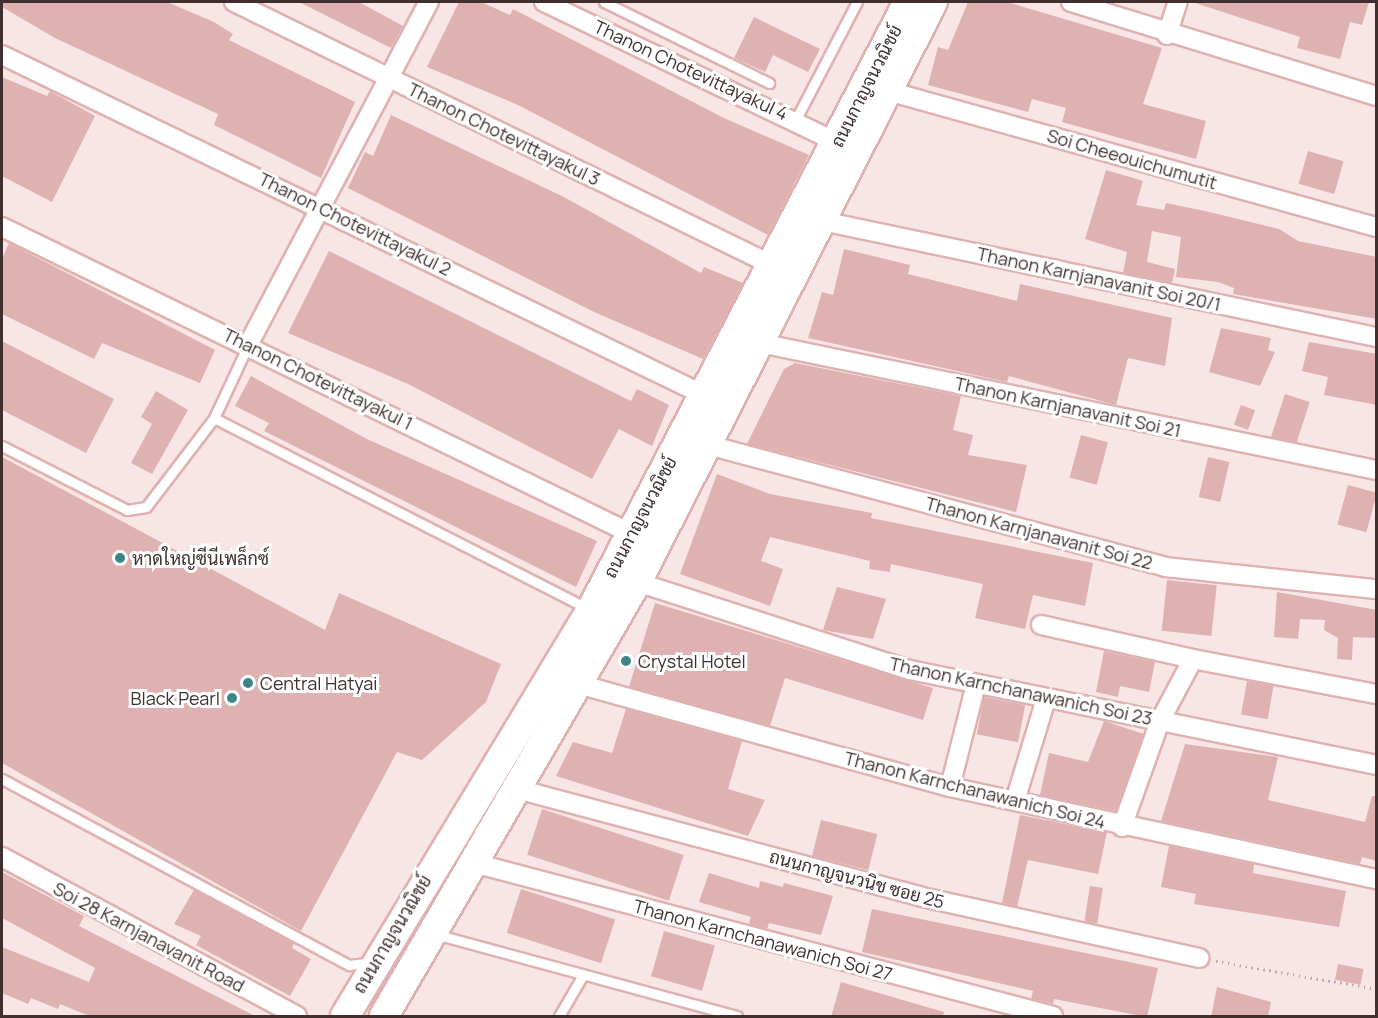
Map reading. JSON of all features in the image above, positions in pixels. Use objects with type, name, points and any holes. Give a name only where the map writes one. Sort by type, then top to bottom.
[{"type":"main road","name":"ถนนกาญจนวณิชย์","points":[[384,1017],[637,582],[708,445],[716,401],[760,343],[785,269],[836,142],[909,2]]},
{"type":"main road","name":"ถนนกาญจนวณิชย์","points":[[345,1013],[380,961],[591,610],[632,534],[716,401],[785,269],[822,221],[933,2]]},
{"type":"street","name":"Thanon Chotevittayakul 3","points":[[234,2],[785,269]]},
{"type":"street","points":[[248,345],[323,207],[429,2]]},
{"type":"street","name":"Thanon Chotevittayakul 4","points":[[544,2],[796,118],[836,142]]},
{"type":"street","points":[[1071,2],[1167,35],[1377,96]]},
{"type":"street","points":[[1167,35],[1178,2]]},
{"type":"street","name":"Thanon Chotevittayakul 2","points":[[2,55],[323,207],[716,401]]},
{"type":"street","name":"Soi Cheeouichumutit","points":[[888,91],[1377,227]]},
{"type":"street","name":"Thanon Karnjanavanit Soi 20/1","points":[[822,221],[1377,337]]},
{"type":"street","name":"Thanon Chotevittayakul 1","points":[[2,227],[632,534]]},
{"type":"street","name":"Thanon Karnjanavanit Soi 21","points":[[760,343],[1377,470]]},
{"type":"street","name":"Thanon Karnjanavanit Soi 22","points":[[708,445],[1165,567],[1377,589]]},
{"type":"street","name":"Thanon Karnchanawanich Soi 23","points":[[637,582],[910,670],[1377,765]]},
{"type":"street","points":[[1041,625],[1193,659],[1377,694]]},
{"type":"street","points":[[1122,827],[1160,721],[1193,659]]},
{"type":"street","name":"Thanon Karnchanawanich Soi 24","points":[[578,684],[950,788],[1122,827],[1377,879]]},
{"type":"street","points":[[950,788],[976,684]]},
{"type":"street","points":[[1015,801],[1046,699]]},
{"type":"street","name":"ถนนกาญจนวนิช ซอย 25","points":[[517,789],[922,897],[1199,958]]},
{"type":"street","name":"Soi 28 Karnjanavanit Road","points":[[2,857],[297,1017]]},
{"type":"street","name":"Thanon Karnchanawanich Soi 27","points":[[474,863],[1053,1017]]},
{"type":"lane","points":[[604,2],[769,82]]},
{"type":"lane","points":[[796,118],[857,2]]},
{"type":"lane","points":[[2,446],[131,510],[146,507],[160,493],[214,418],[248,345]]},
{"type":"lane","points":[[214,418],[591,610]]},
{"type":"lane","points":[[2,779],[347,964],[380,961]]},
{"type":"lane","points":[[433,933],[737,1017]]},
{"type":"lane","points":[[559,1017],[584,975]]},
{"type":"path","points":[[1199,958],[1377,989]]},
{"type":"building","points":[[2,2],[167,2],[214,22],[233,34],[229,40],[355,102],[321,178],[214,125],[218,114],[55,38],[2,7]]},
{"type":"building","points":[[299,2],[359,2],[403,26],[391,48]]},
{"type":"building","points":[[459,2],[481,2],[510,15],[513,9],[724,118],[809,155],[768,235],[516,104],[427,67]]},
{"type":"building","points":[[968,2],[1007,2],[1162,48],[1143,104],[1206,121],[1196,159],[1062,122],[1066,108],[1032,99],[1028,112],[928,85],[938,47],[948,50]]},
{"type":"building","points":[[1192,2],[1369,2],[1362,25],[1350,22],[1340,59],[1297,48],[1300,37]]},
{"type":"building","points":[[754,17],[820,49],[808,72],[773,55],[765,72],[734,58]]},
{"type":"building","points":[[2,77],[47,96],[50,91],[95,116],[52,202],[2,176]]},
{"type":"building","points":[[391,115],[564,197],[701,273],[704,267],[743,283],[703,359],[594,312],[348,188],[365,152],[373,156]]},
{"type":"building","points":[[1308,151],[1344,161],[1334,194],[1299,184]]},
{"type":"building","points":[[1106,170],[1143,181],[1136,205],[1164,210],[1166,203],[1205,211],[1279,229],[1298,241],[1377,257],[1377,319],[1233,294],[1234,288],[1218,282],[1176,277],[1181,237],[1152,231],[1147,262],[1175,269],[1172,283],[1123,273],[1127,252],[1085,239]]},
{"type":"building","points":[[9,243],[215,350],[200,383],[102,343],[94,359],[2,314],[2,259]]},
{"type":"building","points":[[844,249],[910,265],[908,274],[1017,301],[1020,284],[1172,318],[1165,366],[1128,358],[1116,405],[1009,376],[1007,382],[808,338],[822,292],[833,295]]},
{"type":"building","points":[[329,251],[631,401],[637,389],[669,405],[652,446],[619,429],[592,479],[408,384],[288,333]]},
{"type":"building","points":[[1221,328],[1271,338],[1268,350],[1275,352],[1260,386],[1209,372]]},
{"type":"building","points":[[2,341],[114,399],[86,453],[2,410]]},
{"type":"building","points":[[1309,342],[1377,354],[1377,405],[1324,395],[1328,377],[1302,371]]},
{"type":"building","points":[[795,363],[961,396],[953,430],[973,435],[968,455],[1027,465],[1016,512],[747,444],[784,369]]},
{"type":"building","points":[[251,376],[367,439],[597,541],[576,587],[264,431],[269,423],[235,406]]},
{"type":"building","points":[[156,391],[188,410],[152,474],[131,463],[152,424],[141,417]]},
{"type":"building","points":[[1285,394],[1310,402],[1296,445],[1271,437]]},
{"type":"building","points":[[1241,405],[1255,410],[1248,430],[1234,425]]},
{"type":"building","points":[[1081,435],[1108,442],[1097,485],[1070,478]]},
{"type":"building","name":"Central Hatyai","points":[[2,457],[325,630],[339,593],[501,664],[486,702],[422,760],[397,752],[301,931],[2,763]]},
{"type":"building","points":[[1208,457],[1229,462],[1220,502],[1199,497]]},
{"type":"building","points":[[717,474],[770,494],[872,513],[871,518],[1093,563],[1085,606],[1033,595],[1025,629],[975,618],[983,584],[891,564],[890,572],[869,569],[870,561],[770,537],[761,561],[783,569],[770,606],[680,574]]},
{"type":"building","points":[[1348,485],[1376,493],[1366,532],[1337,525]]},
{"type":"building","points":[[1167,580],[1217,585],[1211,636],[1162,631]]},
{"type":"building","points":[[837,587],[886,599],[873,639],[823,630]]},
{"type":"building","points":[[1277,592],[1377,610],[1377,638],[1353,637],[1352,660],[1337,659],[1338,638],[1324,630],[1325,620],[1300,619],[1298,639],[1274,637]]},
{"type":"building","name":"Crystal Hotel","points":[[655,603],[933,688],[923,720],[785,678],[770,726],[629,687]]},
{"type":"building","points":[[1104,651],[1155,662],[1149,692],[1120,686],[1118,697],[1096,692]]},
{"type":"building","points":[[1247,681],[1274,686],[1268,719],[1241,714]]},
{"type":"building","points":[[984,697],[1025,705],[1018,742],[977,734]]},
{"type":"building","points":[[626,709],[742,741],[728,789],[765,800],[748,836],[556,776],[573,742],[612,753]]},
{"type":"building","points":[[1104,721],[1144,734],[1116,811],[1040,795],[1049,753],[1088,762]]},
{"type":"building","points":[[1185,744],[1278,757],[1268,800],[1365,822],[1372,796],[1377,796],[1377,861],[1362,857],[1360,864],[1161,821]]},
{"type":"building","points":[[542,809],[684,855],[669,901],[527,855]]},
{"type":"building","points":[[1020,815],[1107,832],[1098,874],[1028,860],[1017,907],[1002,903]]},
{"type":"building","points":[[821,820],[877,834],[868,870],[812,856]]},
{"type":"building","points":[[1169,846],[1254,864],[1253,873],[1346,891],[1339,927],[1194,904],[1196,894],[1161,887]]},
{"type":"building","points":[[2,872],[84,916],[79,926],[257,1017],[92,1017],[60,1004],[58,1009],[31,998],[28,1004],[2,993],[2,947],[89,982],[95,968],[2,918]]},
{"type":"building","points":[[709,873],[759,888],[760,881],[783,887],[784,883],[833,896],[821,935],[769,923],[767,929],[749,924],[751,917],[699,902]]},
{"type":"building","points":[[1090,886],[1103,888],[1097,924],[1084,922]]},
{"type":"building","points":[[521,889],[615,920],[601,963],[507,933]]},
{"type":"building","points":[[194,890],[294,943],[292,948],[311,959],[290,996],[196,945],[201,936],[174,924]]},
{"type":"building","points":[[872,909],[1158,968],[1147,1017],[1054,999],[1053,1004],[1031,999],[1033,991],[862,952]]},
{"type":"building","points":[[664,931],[715,946],[702,991],[651,976]]},
{"type":"building","points":[[1338,964],[1364,969],[1360,985],[1335,980]]},
{"type":"building","points":[[841,982],[944,1012],[943,1017],[831,1017]]},
{"type":"building","points":[[1217,987],[1271,1002],[1268,1017],[1211,1017]]},
{"type":"place","name":"หาดใหญ่ซีนีเพล็กซ์","points":[[120,558]]},
{"type":"place","name":"Crystal Hotel","points":[[626,661]]},
{"type":"place","name":"Central Hatyai","points":[[248,683]]},
{"type":"place","name":"Black Pearl","points":[[232,698]]}]
